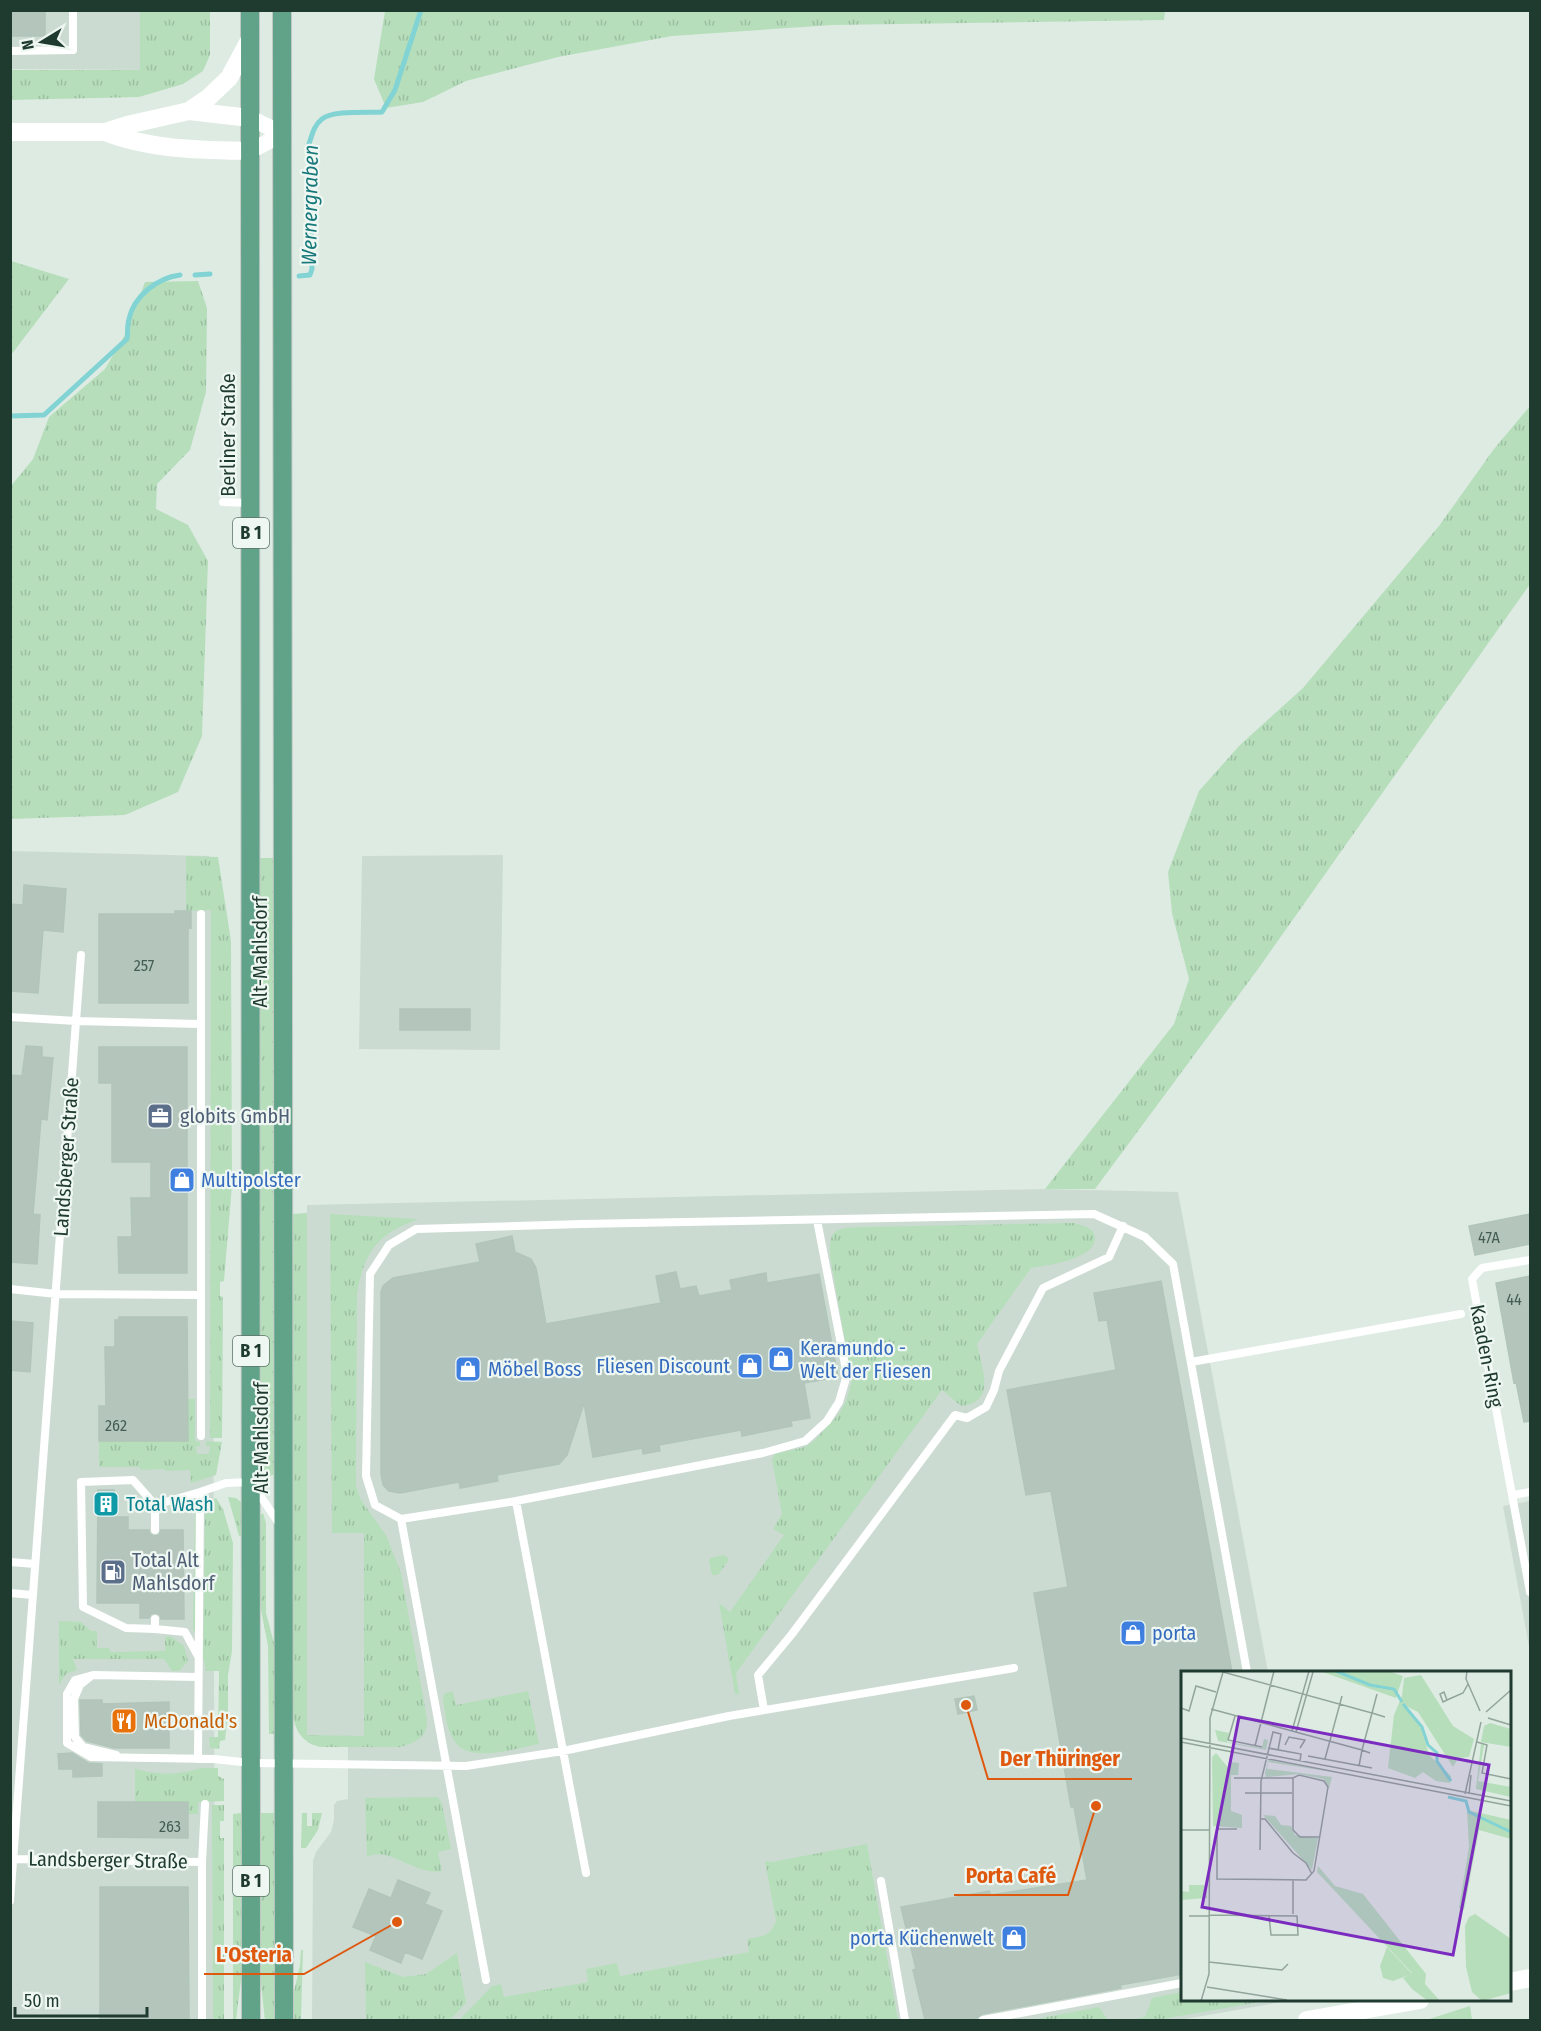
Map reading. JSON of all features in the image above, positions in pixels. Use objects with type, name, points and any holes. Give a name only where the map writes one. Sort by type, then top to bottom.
[{"type":"main road","name":"Berliner Straße","points":[[250,10],[250,860]]},
{"type":"main road","name":"B 1","points":[[282,10],[283,134]]},
{"type":"main road","name":"Alt-Mahlsdorf","points":[[283,134],[284,2020]]},
{"type":"main road","name":"Alt-Mahlsdorf","points":[[250,860],[251,2020]]},
{"type":"street","points":[[189,111],[208,98],[229,78],[250,39]]},
{"type":"street","points":[[10,132],[105,132],[189,111],[250,118],[283,134]]},
{"type":"street","points":[[105,132],[126,140],[157,146],[250,151],[283,134]]},
{"type":"street","points":[[1511,1983],[1530,1978]]},
{"type":"street","points":[[1307,2020],[1354,2016],[1416,2001]]},
{"type":"lane","points":[[10,51],[73,50],[73,10]]},
{"type":"lane","points":[[223,502],[251,503]]},
{"type":"lane","points":[[201,914],[201,1436]]},
{"type":"lane","name":"Landsberger Straße","points":[[10,1901],[81,955]]},
{"type":"lane","points":[[10,1017],[200,1024]]},
{"type":"lane","points":[[818,1221],[846,1375],[839,1402],[827,1420],[805,1441],[764,1454],[401,1520],[375,1504],[366,1476],[370,1274],[389,1245],[416,1229],[1094,1214],[1146,1237],[1173,1264],[1248,1671]]},
{"type":"lane","points":[[764,1710],[758,1675],[792,1634],[955,1415],[967,1418],[986,1407],[999,1371],[1042,1288],[1109,1257],[1124,1226]]},
{"type":"lane","name":"Kaaden-Ring","points":[[1530,1260],[1482,1268],[1472,1279],[1530,1592]]},
{"type":"lane","points":[[10,1289],[56,1294],[200,1295]]},
{"type":"lane","points":[[1191,1362],[1461,1314]]},
{"type":"lane","points":[[155,1530],[155,1505],[133,1480],[81,1482],[83,1607],[126,1628],[185,1632],[199,1657]]},
{"type":"lane","points":[[155,1505],[226,1483],[251,1482],[283,1531]]},
{"type":"lane","points":[[198,1759],[200,1492]]},
{"type":"lane","points":[[1513,1495],[1530,1492]]},
{"type":"lane","points":[[516,1500],[586,1873]]},
{"type":"lane","points":[[401,1520],[486,1980]]},
{"type":"lane","points":[[10,1562],[35,1564]]},
{"type":"lane","points":[[10,1593],[33,1595]]},
{"type":"lane","points":[[155,1618],[155,1629]]},
{"type":"lane","points":[[198,1677],[93,1675],[75,1680],[67,1694],[67,1743],[91,1757],[198,1759],[284,1764],[466,1766],[563,1751],[764,1710],[1014,1668]]},
{"type":"lane","name":"Landsberger Straße","points":[[202,2020],[202,1862],[205,1804]]},
{"type":"lane","name":"Landsberger Straße","points":[[12,1859],[202,1862]]},
{"type":"lane","points":[[881,1881],[905,2020]]},
{"type":"lane","points":[[983,2020],[1181,1983]]},
{"type":"shaded area","points":[[11,11],[140,11],[140,70],[11,69]]},
{"type":"shaded area","points":[[11,851],[209,856],[219,944],[213,1285],[215,2020],[11,2020]]},
{"type":"shaded area","points":[[503,855],[500,1050],[359,1049],[362,856]]},
{"type":"shaded area","points":[[1045,1189],[1178,1192],[1268,1671],[1181,1671],[1181,2001],[1287,2001],[1180,2020],[312,2020],[313,1861],[316,1852],[331,1832],[334,1805],[337,1801],[348,1799],[348,1747],[313,1745],[307,1742],[307,1205]]},
{"type":"shaded area","points":[[1530,1501],[1530,1652],[1503,1506]]},
{"type":"green space","points":[[1165,10],[1164,20],[832,25],[672,36],[558,57],[466,81],[423,102],[386,108],[374,79],[385,11]]},
{"type":"green space","points":[[140,11],[210,11],[210,55],[203,71],[183,84],[139,97],[11,100],[11,70],[140,70]]},
{"type":"green space","points":[[10,261],[69,279],[11,355]]},
{"type":"green space","points":[[198,281],[207,308],[206,392],[190,450],[157,484],[156,509],[188,525],[208,561],[202,736],[178,792],[125,815],[11,819],[11,486],[33,459],[49,417],[105,369],[126,333],[145,282]]},
{"type":"green space","points":[[1530,406],[1530,584],[1258,969],[1095,1189],[1045,1189],[1174,1024],[1189,979],[1172,913],[1168,872],[1199,791],[1240,745],[1303,688],[1439,526],[1494,449]]},
{"type":"green space","points":[[186,856],[218,857],[231,941],[232,1185],[224,1281],[220,1282],[220,1296],[223,1297],[222,1438],[210,1438],[211,910],[186,911]]},
{"type":"green space","points":[[260,858],[273,858],[274,1474],[268,1476],[259,1472]]},
{"type":"green space","points":[[307,1213],[307,1735],[364,1736],[364,1533],[332,1533],[330,1214],[419,1219],[393,1231],[375,1246],[364,1267],[357,1294],[356,1485],[361,1500],[386,1535],[401,1573],[427,1719],[423,1735],[400,1747],[320,1747],[301,1736],[293,1716],[292,1214]]},
{"type":"green space","points":[[1074,1223],[1093,1231],[1095,1238],[1093,1245],[1087,1252],[1069,1260],[1031,1268],[977,1344],[984,1374],[983,1391],[979,1398],[961,1406],[942,1390],[736,1673],[739,1694],[735,1694],[719,1603],[730,1612],[784,1535],[773,1529],[782,1514],[772,1460],[775,1454],[805,1447],[815,1440],[838,1415],[846,1401],[852,1381],[830,1256],[831,1240],[835,1232],[852,1227]]},
{"type":"green space","points":[[188,1399],[195,1399],[195,1441],[200,1442],[200,1446],[196,1447],[197,1454],[209,1454],[210,1446],[206,1446],[206,1441],[222,1442],[216,1475],[191,1483],[190,1470],[165,1471],[165,1469],[140,1470],[140,1467],[99,1467],[99,1441],[187,1441]]},
{"type":"green space","points":[[228,1497],[236,1498],[241,1502],[241,1536],[239,1536]]},
{"type":"green space","points":[[216,1498],[223,1509],[233,1543],[232,1651],[228,1675],[228,1710],[225,1740],[220,1741],[219,1749],[210,1748],[209,1737],[218,1737],[219,1671],[206,1671],[203,1656],[205,1508],[207,1502]]},
{"type":"green space","points":[[196,1513],[196,1636],[193,1629]]},
{"type":"green space","points":[[263,1513],[266,1523],[266,1613],[274,1643],[274,1734],[269,1734],[268,1646],[260,1605],[260,1515]]},
{"type":"green space","points":[[724,1555],[728,1561],[718,1575],[712,1575],[710,1558]]},
{"type":"green space","points":[[59,1621],[81,1622],[91,1631],[97,1631],[97,1648],[109,1648],[110,1652],[165,1651],[165,1637],[170,1636],[184,1646],[188,1661],[179,1671],[172,1671],[164,1659],[73,1659],[77,1670],[66,1674],[59,1685]]},
{"type":"green space","points":[[453,1691],[456,1705],[528,1691],[539,1744],[494,1753],[471,1752],[462,1749],[452,1737],[445,1715],[443,1698],[445,1693]]},
{"type":"green space","points":[[201,1768],[218,1768],[218,1776],[224,1779],[224,1801],[198,1802],[198,1814],[188,1814],[188,1802],[135,1802],[135,1769],[169,1774]]},
{"type":"green space","points":[[438,1797],[442,1804],[451,1849],[438,1852],[442,1871],[422,1869],[384,1855],[375,1854],[367,1857],[365,1798]]},
{"type":"green space","points":[[212,1805],[224,1805],[224,1821],[220,1821],[220,1838],[224,1838],[224,2020],[213,2020]]},
{"type":"green space","points":[[241,1813],[242,1972],[236,2020],[233,2020],[233,1814]]},
{"type":"green space","points":[[259,1813],[274,1813],[275,2020],[265,2020],[260,1976]]},
{"type":"green space","points":[[302,1813],[307,1813],[307,1826],[312,1826],[312,1813],[322,1813],[318,1830],[306,1848],[301,1848]]},
{"type":"green space","points":[[867,1844],[898,2020],[459,2020],[492,1986],[501,1984],[504,1997],[588,1982],[586,1969],[617,1963],[620,1976],[749,1952],[747,1939],[768,1933],[776,1921],[765,1861],[771,1862]]},
{"type":"green space","points":[[301,1950],[303,1950],[301,2020],[293,2020],[293,1996]]},
{"type":"green space","points":[[457,1953],[466,2003],[450,2020],[366,2020],[365,1962],[403,1977],[426,1974]]},
{"type":"green space","points":[[1181,1992],[1181,2001],[1265,2001],[1157,2020],[1129,2020],[1145,2017],[1152,1998]]},
{"type":"green space","points":[[1470,2006],[1472,2020],[1426,2020]]},
{"type":"green space","points":[[1099,2007],[1108,2020],[1031,2020]]},
{"type":"building","points":[[10,10],[45,10],[45,36],[10,36]]},
{"type":"building","points":[[24,885],[66,889],[63,932],[43,930],[38,993],[10,991],[10,904],[23,905]]},
{"type":"building","points":[[175,911],[191,911],[191,928],[188,927],[188,1003],[99,1003],[99,914],[175,914]]},
{"type":"building","points":[[400,1009],[470,1009],[470,1030],[400,1030]]},
{"type":"building","points":[[26,1046],[42,1047],[42,1057],[53,1058],[47,1120],[41,1119],[33,1214],[40,1215],[37,1264],[10,1262],[10,1075],[22,1076]]},
{"type":"building","points":[[99,1047],[187,1047],[187,1172],[190,1172],[190,1188],[187,1188],[187,1273],[119,1273],[118,1237],[132,1237],[131,1198],[151,1198],[151,1162],[112,1162],[112,1083],[99,1083]]},
{"type":"building","points":[[1530,1214],[1530,1244],[1475,1255],[1469,1226]]},
{"type":"building","points":[[512,1236],[515,1252],[531,1259],[536,1268],[546,1324],[661,1303],[656,1276],[676,1272],[680,1289],[696,1286],[699,1296],[732,1290],[730,1280],[766,1273],[767,1283],[819,1274],[838,1377],[804,1383],[810,1418],[791,1421],[792,1426],[742,1436],[741,1430],[659,1445],[660,1451],[643,1454],[642,1448],[593,1457],[584,1403],[567,1455],[559,1464],[497,1475],[498,1481],[460,1488],[459,1482],[400,1493],[389,1491],[383,1485],[381,1474],[381,1292],[383,1286],[393,1278],[480,1262],[476,1244]]},
{"type":"building","points":[[1530,1276],[1530,1421],[1524,1422],[1516,1382],[1514,1383],[1496,1283]]},
{"type":"building","name":"porta","points":[[1161,1281],[1232,1671],[1181,1671],[1181,1974],[982,2014],[977,2018],[925,2020],[901,1907],[989,1891],[991,1895],[1087,1880],[1074,1807],[1071,1807],[1034,1593],[1068,1587],[1051,1491],[1026,1495],[1007,1390],[1116,1370],[1107,1320],[1099,1321],[1094,1293]]},
{"type":"building","points":[[119,1317],[187,1317],[188,1441],[99,1441],[99,1406],[106,1406],[105,1347],[115,1347],[115,1320],[119,1320]]},
{"type":"building","points":[[10,1321],[33,1323],[30,1372],[10,1370]]},
{"type":"building","points":[[98,1490],[114,1490],[114,1517],[128,1517],[128,1530],[149,1530],[154,1536],[159,1535],[161,1530],[183,1530],[184,1619],[161,1619],[156,1613],[151,1614],[149,1618],[140,1618],[140,1603],[97,1603]]},
{"type":"building","points":[[974,1696],[977,1710],[958,1714],[955,1699]]},
{"type":"building","name":"McDonald's","points":[[80,1700],[102,1700],[102,1704],[169,1702],[169,1748],[114,1748],[87,1741],[81,1735]]},
{"type":"building","points":[[72,1753],[88,1763],[102,1764],[102,1776],[73,1777],[73,1769],[59,1769],[58,1754]]},
{"type":"building","points":[[98,1802],[188,1802],[188,1838],[98,1837]]},
{"type":"building","points":[[398,1880],[430,1893],[425,1904],[442,1911],[422,1959],[405,1952],[401,1963],[370,1950],[376,1936],[353,1927],[369,1889],[391,1898]]},
{"type":"building","points":[[100,1887],[188,1887],[189,2020],[100,2020]]},
{"type":"waterway","name":"Wernergraben","points":[[299,276],[310,275],[312,269],[309,144],[314,130],[322,119],[334,114],[382,112],[395,90],[421,10]]},
{"type":"waterway","name":"Wernergraben","points":[[195,275],[210,274]]},
{"type":"waterway","name":"Wernergraben","points":[[10,416],[44,415],[127,339],[128,321],[141,296],[155,284],[180,275]]},
{"type":"place","name":"globits GmbH","points":[[160,1116]]},
{"type":"place","name":"Multipolster","points":[[182,1180]]},
{"type":"place","name":"Keramundo - Welt der Fliesen","points":[[781,1359]]},
{"type":"place","name":"Fliesen Discount","points":[[750,1366]]},
{"type":"place","name":"Möbel Boss","points":[[468,1369]]},
{"type":"place","name":"Total Wash","points":[[106,1504]]},
{"type":"place","name":"Total Alt Mahlsdorf","points":[[113,1572]]},
{"type":"place","name":"porta","points":[[1133,1633]]},
{"type":"place","name":"Der Thüringer","points":[[966,1705]]},
{"type":"place","name":"McDonald's","points":[[124,1721]]},
{"type":"place","name":"Porta Café","points":[[1096,1806]]},
{"type":"place","name":"L'Osteria","points":[[397,1922]]},
{"type":"place","name":"porta Küchenwelt","points":[[1014,1938]]}]
